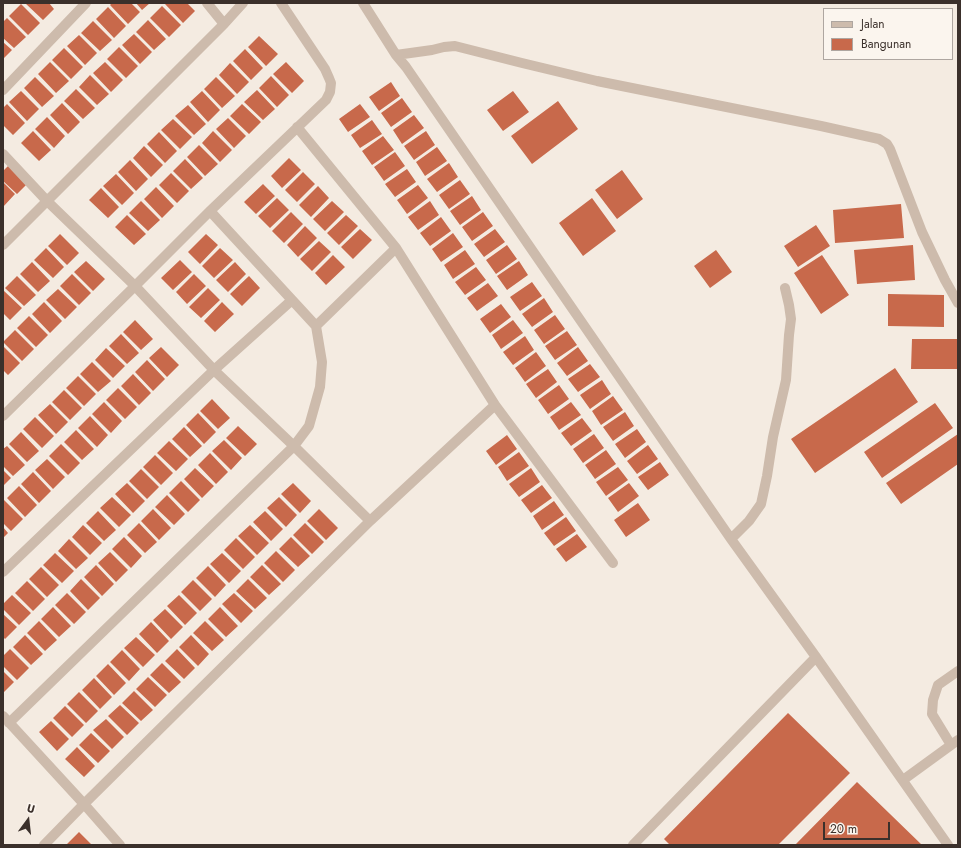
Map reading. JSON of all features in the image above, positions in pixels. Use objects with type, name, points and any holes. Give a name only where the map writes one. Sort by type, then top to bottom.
[{"type":"street","points":[[3,90],[86,3]]},
{"type":"street","points":[[207,3],[224,24]]},
{"type":"street","points":[[3,245],[224,24],[243,3]]},
{"type":"street","points":[[3,416],[210,211],[326,100],[330,92],[330,78],[281,3]]},
{"type":"street","points":[[363,3],[396,55],[731,540],[816,657],[948,845]]},
{"type":"street","points":[[396,55],[455,46],[597,81],[821,126],[879,140],[887,144],[890,149],[922,232],[958,303]]},
{"type":"street","points":[[297,127],[396,248],[495,404],[612,563]]},
{"type":"street","points":[[3,154],[46,201],[135,286],[214,370],[370,521]]},
{"type":"street","points":[[120,845],[6,720],[294,446],[309,426],[320,387],[322,362],[316,326],[210,211]]},
{"type":"street","points":[[316,326],[396,248]]},
{"type":"street","points":[[731,540],[749,521],[761,504],[773,437],[786,380],[789,335],[792,319],[785,288]]},
{"type":"street","points":[[3,572],[214,370],[292,300]]},
{"type":"street","points":[[44,845],[370,521],[495,404]]},
{"type":"street","points":[[634,845],[816,657]]},
{"type":"street","points":[[903,780],[955,743],[932,714],[933,700],[938,686],[958,671]]},
{"type":"building","points":[[25,3],[49,3],[54,9],[43,20]]},
{"type":"building","points":[[112,3],[131,3],[140,12],[128,24],[110,5]]},
{"type":"building","points":[[136,3],[150,3],[142,10]]},
{"type":"building","points":[[187,3],[195,11],[183,23],[165,4]]},
{"type":"building","points":[[21,4],[40,23],[28,35],[9,16]]},
{"type":"building","points":[[162,6],[181,25],[169,37],[150,18]]},
{"type":"building","points":[[108,7],[126,26],[114,38],[96,19]]},
{"type":"building","points":[[7,18],[26,37],[14,48],[3,38],[3,22]]},
{"type":"building","points":[[148,20],[166,39],[154,50],[136,32]]},
{"type":"building","points":[[93,21],[112,40],[100,51],[81,33]]},
{"type":"building","points":[[134,34],[152,52],[140,64],[122,45]]},
{"type":"building","points":[[79,35],[97,53],[85,65],[67,46]]},
{"type":"building","points":[[259,36],[278,54],[266,66],[248,47]]},
{"type":"building","points":[[3,42],[12,50],[3,59]]},
{"type":"building","points":[[119,47],[138,66],[126,78],[107,59]]},
{"type":"building","points":[[64,48],[83,67],[71,79],[52,60]]},
{"type":"building","points":[[245,49],[263,68],[251,80],[233,61]]},
{"type":"building","points":[[50,62],[69,81],[56,93],[38,74]]},
{"type":"building","points":[[105,62],[123,80],[111,92],[93,73]]},
{"type":"building","points":[[286,62],[304,81],[292,93],[273,74]]},
{"type":"building","points":[[230,63],[249,82],[237,94],[219,75]]},
{"type":"building","points":[[90,75],[109,94],[97,105],[79,87]]},
{"type":"building","points":[[271,76],[289,95],[277,107],[259,88]]},
{"type":"building","points":[[35,77],[54,96],[42,107],[24,88]]},
{"type":"building","points":[[216,77],[235,96],[222,108],[204,89]]},
{"type":"building","points":[[391,82],[400,96],[379,111],[369,97]]},
{"type":"building","points":[[76,89],[95,108],[83,119],[64,101]]},
{"type":"building","points":[[257,90],[275,109],[263,120],[244,102]]},
{"type":"building","points":[[21,91],[39,109],[27,121],[9,102]]},
{"type":"building","points":[[202,91],[220,110],[208,122],[190,102]]},
{"type":"building","points":[[513,91],[529,112],[503,131],[487,110]]},
{"type":"building","points":[[402,98],[412,112],[391,127],[381,113]]},
{"type":"building","points":[[558,101],[578,129],[532,164],[511,136]]},
{"type":"building","points":[[62,103],[80,122],[68,134],[50,115]]},
{"type":"building","points":[[7,104],[25,123],[13,135],[3,125],[3,108]]},
{"type":"building","points":[[242,104],[261,122],[249,134],[230,116]]},
{"type":"building","points":[[360,104],[370,117],[348,132],[339,119]]},
{"type":"building","points":[[188,105],[206,124],[194,135],[175,116]]},
{"type":"building","points":[[414,115],[424,128],[402,144],[393,130]]},
{"type":"building","points":[[47,117],[65,136],[54,148],[35,129]]},
{"type":"building","points":[[228,118],[246,136],[234,148],[216,129]]},
{"type":"building","points":[[173,119],[192,137],[180,149],[161,130]]},
{"type":"building","points":[[372,120],[382,134],[360,148],[351,135]]},
{"type":"building","points":[[33,131],[51,150],[39,161],[21,143]]},
{"type":"building","points":[[213,131],[232,150],[220,162],[202,143]]},
{"type":"building","points":[[426,131],[435,145],[414,160],[404,146]]},
{"type":"building","points":[[159,132],[177,151],[165,163],[147,144]]},
{"type":"building","points":[[383,136],[394,150],[372,165],[362,151]]},
{"type":"building","points":[[199,145],[218,164],[205,176],[187,157]]},
{"type":"building","points":[[144,146],[163,165],[151,177],[133,158]]},
{"type":"building","points":[[437,147],[447,161],[425,176],[416,162]]},
{"type":"building","points":[[395,152],[405,166],[384,181],[374,167]]},
{"type":"building","points":[[289,158],[301,170],[282,188],[271,176]]},
{"type":"building","points":[[185,159],[203,178],[191,189],[173,171]]},
{"type":"building","points":[[130,160],[148,179],[136,191],[118,172]]},
{"type":"building","points":[[449,163],[458,177],[437,192],[427,179]]},
{"type":"building","points":[[10,164],[28,183],[17,194],[3,181],[3,171]]},
{"type":"building","points":[[407,169],[416,182],[395,197],[385,184]]},
{"type":"building","points":[[622,170],[643,199],[617,219],[595,190]]},
{"type":"building","points":[[303,172],[315,184],[297,202],[285,190]]},
{"type":"building","points":[[171,173],[189,191],[177,203],[159,185]]},
{"type":"building","points":[[116,174],[134,193],[122,205],[103,186]]},
{"type":"building","points":[[460,180],[470,194],[449,209],[439,195]]},
{"type":"building","points":[[3,182],[15,194],[3,207]]},
{"type":"building","points":[[263,184],[275,196],[256,214],[244,202]]},
{"type":"building","points":[[418,185],[428,198],[407,214],[397,200]]},
{"type":"building","points":[[318,186],[329,198],[311,217],[299,205]]},
{"type":"building","points":[[156,187],[174,206],[162,218],[144,199]]},
{"type":"building","points":[[101,188],[119,207],[108,218],[89,200]]},
{"type":"building","points":[[472,196],[481,210],[460,225],[450,211]]},
{"type":"building","points":[[277,198],[289,210],[270,228],[258,216]]},
{"type":"building","points":[[592,198],[616,231],[583,256],[559,223]]},
{"type":"building","points":[[141,201],[160,220],[148,231],[129,213]]},
{"type":"building","points":[[332,201],[344,212],[325,231],[313,219]]},
{"type":"building","points":[[430,201],[439,215],[418,230],[408,217]]},
{"type":"building","points":[[901,204],[904,238],[835,243],[833,210]]},
{"type":"building","points":[[291,212],[303,224],[284,243],[272,231]]},
{"type":"building","points":[[483,212],[493,226],[472,241],[462,227]]},
{"type":"building","points":[[127,215],[146,234],[134,245],[115,227]]},
{"type":"building","points":[[346,215],[358,226],[339,245],[327,233]]},
{"type":"building","points":[[441,217],[451,231],[430,246],[420,233]]},
{"type":"building","points":[[816,225],[830,246],[798,267],[784,246]]},
{"type":"building","points":[[305,226],[317,238],[298,257],[287,245]]},
{"type":"building","points":[[360,229],[372,240],[353,259],[341,247]]},
{"type":"building","points":[[495,229],[505,242],[484,257],[474,244]]},
{"type":"building","points":[[453,233],[463,247],[441,262],[432,249]]},
{"type":"building","points":[[60,234],[79,253],[67,265],[48,246]]},
{"type":"building","points":[[206,234],[218,245],[200,264],[188,252]]},
{"type":"building","points":[[319,241],[331,252],[312,271],[300,259]]},
{"type":"building","points":[[507,245],[517,259],[496,274],[486,260]]},
{"type":"building","points":[[913,245],[915,280],[857,284],[854,250]]},
{"type":"building","points":[[46,248],[64,267],[53,278],[34,260]]},
{"type":"building","points":[[220,248],[233,260],[214,278],[202,266]]},
{"type":"building","points":[[465,250],[475,264],[453,279],[444,265]]},
{"type":"building","points":[[716,250],[732,272],[710,288],[694,266]]},
{"type":"building","points":[[333,255],[345,267],[326,285],[315,273]]},
{"type":"building","points":[[822,255],[849,295],[821,314],[794,273]]},
{"type":"building","points":[[180,260],[192,272],[173,290],[161,278]]},
{"type":"building","points":[[86,261],[105,279],[93,291],[74,272]]},
{"type":"building","points":[[519,261],[528,275],[507,290],[497,276]]},
{"type":"building","points":[[32,262],[50,281],[38,292],[20,274]]},
{"type":"building","points":[[235,262],[246,274],[228,292],[216,280]]},
{"type":"building","points":[[476,267],[486,280],[465,295],[455,282]]},
{"type":"building","points":[[72,274],[91,293],[79,305],[60,286]]},
{"type":"building","points":[[194,274],[206,286],[187,304],[176,292]]},
{"type":"building","points":[[17,276],[36,295],[24,306],[5,288]]},
{"type":"building","points":[[249,276],[260,288],[242,306],[230,294]]},
{"type":"building","points":[[532,282],[542,296],[520,311],[510,297]]},
{"type":"building","points":[[488,283],[498,296],[477,311],[467,298]]},
{"type":"building","points":[[208,288],[220,300],[201,318],[189,307]]},
{"type":"building","points":[[58,289],[77,307],[65,319],[46,300]]},
{"type":"building","points":[[3,290],[22,308],[10,320],[3,313]]},
{"type":"building","points":[[888,294],[944,295],[944,327],[888,326]]},
{"type":"building","points":[[544,298],[553,312],[532,327],[522,314]]},
{"type":"building","points":[[44,302],[62,321],[50,333],[32,314]]},
{"type":"building","points":[[222,302],[234,314],[215,332],[204,321]]},
{"type":"building","points":[[501,304],[511,317],[490,333],[480,319]]},
{"type":"building","points":[[555,315],[565,329],[544,344],[534,330]]},
{"type":"building","points":[[29,316],[48,335],[36,347],[17,328]]},
{"type":"building","points":[[135,320],[153,339],[141,350],[123,332]]},
{"type":"building","points":[[513,320],[523,333],[501,349],[492,335]]},
{"type":"building","points":[[15,330],[34,349],[22,361],[3,342]]},
{"type":"building","points":[[567,331],[577,345],[555,360],[545,346]]},
{"type":"building","points":[[121,334],[139,353],[127,364],[109,346]]},
{"type":"building","points":[[525,336],[534,350],[513,365],[503,352]]},
{"type":"building","points":[[912,339],[958,339],[958,369],[911,369]]},
{"type":"building","points":[[3,346],[20,363],[8,375],[3,370]]},
{"type":"building","points":[[161,347],[179,365],[167,377],[149,358]]},
{"type":"building","points":[[578,347],[588,361],[567,376],[557,363]]},
{"type":"building","points":[[106,348],[125,366],[113,378],[95,360]]},
{"type":"building","points":[[536,352],[546,366],[525,382],[515,368]]},
{"type":"building","points":[[147,360],[165,379],[153,391],[135,372]]},
{"type":"building","points":[[92,362],[111,381],[98,392],[80,374]]},
{"type":"building","points":[[590,364],[600,377],[578,392],[568,379]]},
{"type":"building","points":[[895,368],[918,402],[815,473],[791,439]]},
{"type":"building","points":[[548,369],[557,382],[536,398],[526,384]]},
{"type":"building","points":[[133,374],[151,393],[139,405],[121,386]]},
{"type":"building","points":[[78,376],[96,394],[84,406],[66,388]]},
{"type":"building","points":[[602,380],[611,394],[590,409],[580,395]]},
{"type":"building","points":[[559,385],[569,399],[548,414],[538,400]]},
{"type":"building","points":[[118,388],[137,407],[125,419],[106,400]]},
{"type":"building","points":[[64,390],[82,408],[70,420],[52,402]]},
{"type":"building","points":[[613,396],[623,410],[601,425],[592,411]]},
{"type":"building","points":[[212,399],[230,418],[218,429],[200,411]]},
{"type":"building","points":[[104,402],[122,421],[111,433],[92,414]]},
{"type":"building","points":[[571,402],[581,415],[559,430],[550,417]]},
{"type":"building","points":[[935,403],[953,428],[882,478],[864,452]]},
{"type":"building","points":[[50,404],[68,422],[56,434],[38,415]]},
{"type":"building","points":[[625,412],[634,426],[613,441],[603,427]]},
{"type":"building","points":[[198,413],[216,432],[204,444],[186,425]]},
{"type":"building","points":[[90,416],[108,435],[97,447],[78,428]]},
{"type":"building","points":[[35,417],[54,436],[42,448],[23,429]]},
{"type":"building","points":[[582,418],[592,431],[571,446],[561,433]]},
{"type":"building","points":[[238,426],[257,444],[245,456],[226,438]]},
{"type":"building","points":[[184,427],[202,446],[190,457],[172,439]]},
{"type":"building","points":[[637,429],[646,442],[625,458],[615,444]]},
{"type":"building","points":[[76,430],[94,449],[82,460],[64,442]]},
{"type":"building","points":[[21,432],[39,451],[27,462],[9,444]]},
{"type":"building","points":[[594,434],[604,448],[583,463],[573,449]]},
{"type":"building","points":[[958,434],[958,464],[901,504],[886,483]]},
{"type":"building","points":[[507,435],[517,449],[496,465],[486,451]]},
{"type":"building","points":[[224,440],[242,458],[231,470],[212,451]]},
{"type":"building","points":[[169,441],[188,459],[176,471],[157,453]]},
{"type":"building","points":[[61,444],[80,463],[68,475],[49,456]]},
{"type":"building","points":[[648,445],[658,459],[637,474],[627,461]]},
{"type":"building","points":[[7,446],[25,465],[13,476],[3,466],[3,449]]},
{"type":"building","points":[[606,450],[616,464],[595,479],[585,465]]},
{"type":"building","points":[[519,452],[529,466],[507,481],[498,467]]},
{"type":"building","points":[[210,453],[228,472],[216,484],[198,465]]},
{"type":"building","points":[[155,455],[173,473],[161,485],[143,467]]},
{"type":"building","points":[[47,459],[65,477],[53,489],[35,470]]},
{"type":"building","points":[[660,462],[669,475],[648,490],[638,477]]},
{"type":"building","points":[[618,467],[628,480],[606,496],[596,482]]},
{"type":"building","points":[[195,468],[214,486],[202,498],[184,479]]},
{"type":"building","points":[[531,468],[540,482],[519,497],[509,484]]},
{"type":"building","points":[[141,469],[159,487],[147,499],[129,481]]},
{"type":"building","points":[[3,470],[11,478],[3,486]]},
{"type":"building","points":[[33,472],[51,491],[39,503],[21,484]]},
{"type":"building","points":[[181,481],[200,500],[188,512],[169,493]]},
{"type":"building","points":[[127,483],[145,501],[133,513],[115,494]]},
{"type":"building","points":[[293,483],[311,501],[300,513],[281,494]]},
{"type":"building","points":[[629,483],[639,496],[618,512],[608,498]]},
{"type":"building","points":[[542,485],[552,498],[531,513],[521,500]]},
{"type":"building","points":[[19,486],[37,505],[25,517],[7,498]]},
{"type":"building","points":[[167,495],[185,514],[174,525],[155,507]]},
{"type":"building","points":[[112,497],[131,515],[119,527],[100,508]]},
{"type":"building","points":[[279,497],[297,515],[286,527],[267,508]]},
{"type":"building","points":[[4,500],[23,519],[11,531],[3,523]]},
{"type":"building","points":[[554,501],[564,515],[542,530],[533,516]]},
{"type":"building","points":[[638,503],[650,520],[626,537],[614,520]]},
{"type":"building","points":[[153,509],[171,528],[159,540],[141,521]]},
{"type":"building","points":[[319,509],[338,528],[326,540],[307,521]]},
{"type":"building","points":[[98,511],[116,530],[104,541],[86,523]]},
{"type":"building","points":[[265,511],[283,529],[271,541],[253,522]]},
{"type":"building","points":[[566,517],[576,531],[554,546],[544,533]]},
{"type":"building","points":[[139,523],[157,542],[145,553],[127,535]]},
{"type":"building","points":[[305,523],[324,542],[312,554],[293,535]]},
{"type":"building","points":[[83,525],[102,543],[90,555],[72,537]]},
{"type":"building","points":[[250,525],[269,543],[257,555],[238,536]]},
{"type":"building","points":[[3,527],[8,533],[3,538]]},
{"type":"building","points":[[577,534],[587,547],[566,562],[556,549]]},
{"type":"building","points":[[124,537],[142,556],[131,568],[112,549]]},
{"type":"building","points":[[291,537],[310,556],[298,567],[279,549]]},
{"type":"building","points":[[236,538],[255,557],[243,569],[224,550]]},
{"type":"building","points":[[69,539],[88,558],[76,569],[58,551]]},
{"type":"building","points":[[276,551],[295,570],[283,582],[264,563]]},
{"type":"building","points":[[110,552],[128,570],[116,582],[98,563]]},
{"type":"building","points":[[55,553],[74,571],[62,583],[43,565]]},
{"type":"building","points":[[222,553],[241,571],[229,583],[210,564]]},
{"type":"building","points":[[96,565],[114,584],[102,596],[84,577]]},
{"type":"building","points":[[262,565],[281,584],[269,595],[250,577]]},
{"type":"building","points":[[208,566],[226,585],[215,597],[196,578]]},
{"type":"building","points":[[41,567],[59,585],[47,597],[29,579]]},
{"type":"building","points":[[81,579],[100,598],[88,610],[70,591]]},
{"type":"building","points":[[248,579],[267,598],[255,609],[236,591]]},
{"type":"building","points":[[193,580],[212,599],[200,611],[181,592]]},
{"type":"building","points":[[27,581],[45,599],[33,611],[15,593]]},
{"type":"building","points":[[67,593],[86,612],[74,624],[55,605]]},
{"type":"building","points":[[234,593],[253,611],[241,623],[222,604]]},
{"type":"building","points":[[12,595],[31,613],[19,625],[3,609],[3,604]]},
{"type":"building","points":[[179,595],[197,613],[185,625],[167,606]]},
{"type":"building","points":[[53,607],[71,626],[59,637],[41,619]]},
{"type":"building","points":[[220,607],[238,626],[226,637],[208,619]]},
{"type":"building","points":[[165,609],[183,627],[171,639],[153,620]]},
{"type":"building","points":[[3,614],[17,627],[5,639],[3,637]]},
{"type":"building","points":[[39,621],[57,640],[45,651],[27,633]]},
{"type":"building","points":[[205,621],[224,640],[212,651],[193,633]]},
{"type":"building","points":[[151,622],[169,641],[157,653],[139,634]]},
{"type":"building","points":[[25,635],[43,654],[31,665],[13,647]]},
{"type":"building","points":[[191,635],[209,654],[198,666],[179,647]]},
{"type":"building","points":[[136,637],[155,655],[143,667],[124,648]]},
{"type":"building","points":[[10,649],[29,668],[17,680],[3,666],[3,656]]},
{"type":"building","points":[[177,649],[195,668],[184,679],[165,661]]},
{"type":"building","points":[[122,650],[140,669],[129,681],[110,662]]},
{"type":"building","points":[[162,663],[181,682],[169,693],[150,675]]},
{"type":"building","points":[[108,664],[126,683],[114,695],[96,676]]},
{"type":"building","points":[[3,671],[14,682],[3,693]]},
{"type":"building","points":[[148,677],[167,695],[155,707],[136,689]]},
{"type":"building","points":[[94,678],[112,697],[100,709],[82,690]]},
{"type":"building","points":[[134,691],[153,710],[141,721],[122,703]]},
{"type":"building","points":[[79,692],[98,711],[86,723],[67,704]]},
{"type":"building","points":[[120,705],[139,723],[127,735],[108,716]]},
{"type":"building","points":[[65,706],[84,725],[72,737],[53,718]]},
{"type":"building","points":[[788,713],[850,773],[778,845],[670,845],[664,839]]},
{"type":"building","points":[[106,719],[124,737],[112,749],[93,730]]},
{"type":"building","points":[[51,721],[69,739],[57,751],[39,732]]},
{"type":"building","points":[[91,733],[110,751],[98,763],[79,745]]},
{"type":"building","points":[[77,747],[95,766],[84,777],[65,759]]},
{"type":"building","points":[[857,782],[922,845],[795,845]]},
{"type":"building","points":[[79,832],[92,845],[67,844]]}]
